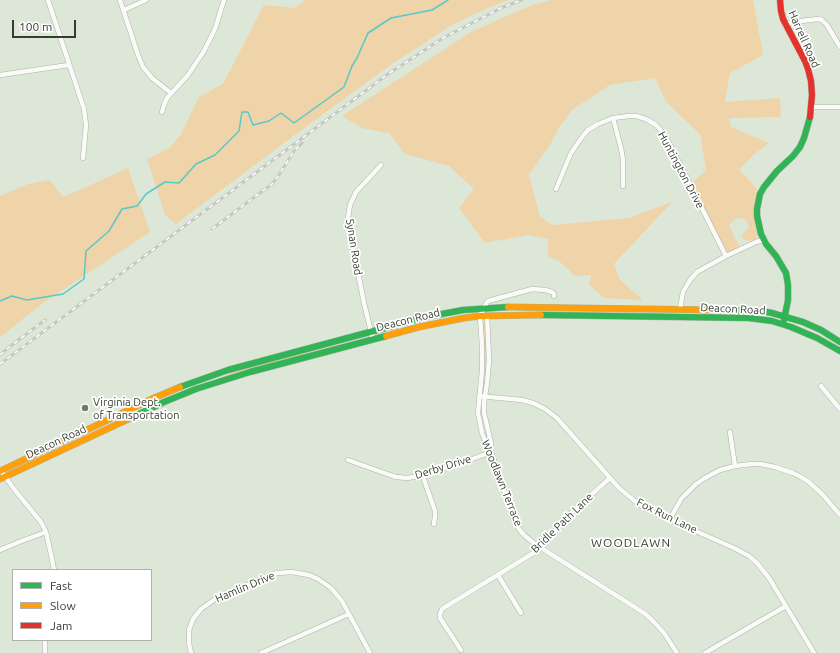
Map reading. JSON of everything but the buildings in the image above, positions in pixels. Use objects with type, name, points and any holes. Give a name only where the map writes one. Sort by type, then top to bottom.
[{"type":"main road","name":"Harrell Road","points":[[780,0],[785,25],[805,61],[811,81],[810,117],[800,147],[768,182],[760,194],[757,208],[761,234],[782,264],[786,274],[788,300],[783,324]]},
{"type":"main road","name":"Deacon Road","points":[[0,470],[154,398],[193,382],[228,370],[441,314],[485,308],[540,307],[761,311],[803,322],[821,330],[840,342]]},
{"type":"main road","name":"Deacon Road","points":[[3,478],[164,402],[196,389],[250,372],[428,324],[464,318],[480,316],[524,316],[736,317],[759,319],[783,324],[800,330],[840,351]]},
{"type":"street","points":[[48,0],[84,109],[86,134],[83,158]]},
{"type":"street","points":[[120,0],[143,67],[152,78],[171,93]]},
{"type":"street","points":[[124,10],[146,0]]},
{"type":"street","points":[[162,112],[171,93],[188,75],[204,51],[215,29],[224,0]]},
{"type":"street","points":[[785,25],[794,22],[818,19],[822,20],[827,25],[840,47]]},
{"type":"street","points":[[0,74],[69,65]]},
{"type":"street","points":[[811,107],[840,107]]},
{"type":"street","name":"Huntington Drive","points":[[556,189],[571,153],[588,130],[613,118],[629,116],[639,117],[651,122],[665,135],[726,256]]},
{"type":"street","points":[[613,118],[623,160],[623,186]]},
{"type":"street","name":"Synan Road","points":[[373,340],[370,332],[348,218],[350,205],[356,192],[381,164]]},
{"type":"street","points":[[680,309],[683,292],[697,272],[726,256],[756,242],[764,240]]},
{"type":"street","points":[[480,316],[488,301],[532,289],[552,292],[554,296]]},
{"type":"street","points":[[482,396],[489,361],[487,316],[485,308]]},
{"type":"street","name":"Woodlawn Terrace","points":[[480,316],[482,346],[482,396],[478,413],[482,433],[491,452],[515,522],[524,535],[540,548],[651,619],[664,633],[677,653]]},
{"type":"street","points":[[821,386],[840,409]]},
{"type":"street","name":"Fox Run Lane","points":[[482,396],[522,400],[533,403],[545,409],[557,418],[623,492],[636,502],[750,556],[757,562],[766,574],[814,653]]},
{"type":"street","points":[[730,432],[735,466]]},
{"type":"street","name":"Derby Drive","points":[[348,460],[396,477],[407,478],[467,461],[491,452]]},
{"type":"street","points":[[670,519],[681,499],[696,484],[720,470],[744,464],[760,464],[793,473],[806,480],[816,488],[840,515]]},
{"type":"street","points":[[0,470],[3,478],[42,522],[46,532],[54,569]]},
{"type":"street","points":[[422,474],[435,511],[434,524]]},
{"type":"street","name":"Bridle Path Lane","points":[[461,650],[440,616],[440,611],[540,548],[574,510],[610,478]]},
{"type":"street","points":[[0,550],[46,532]]},
{"type":"street","name":"Hamlin Drive","points":[[192,653],[189,643],[189,630],[193,618],[201,609],[216,599],[268,576],[287,572],[303,573],[318,579],[331,588],[336,593],[349,614],[370,653]]},
{"type":"street","points":[[498,575],[521,613]]},
{"type":"street","points":[[705,653],[786,606]]},
{"type":"street","points":[[261,653],[349,614]]},
{"type":"street","points":[[45,641],[45,653]]},
{"type":"shaded area","points":[[306,0],[509,0],[490,7],[452,25],[392,64],[176,224],[165,215],[147,159],[169,148],[180,136],[199,97],[223,84],[264,5],[295,8]]},
{"type":"shaded area","points":[[552,0],[753,0],[763,55],[730,73],[725,102],[780,98],[781,117],[729,118],[731,127],[769,143],[753,155],[739,170],[757,189],[756,239],[748,241],[743,238],[742,234],[749,228],[746,219],[736,218],[729,225],[739,246],[738,249],[727,254],[692,187],[692,183],[706,170],[700,134],[666,102],[655,78],[610,85],[572,110],[529,175],[540,217],[553,225],[629,218],[672,202],[614,264],[620,280],[643,300],[604,298],[589,285],[591,275],[575,276],[559,261],[548,256],[548,239],[529,235],[485,243],[459,208],[474,189],[449,166],[405,154],[389,133],[362,128],[342,116],[471,32],[532,5]]},
{"type":"shaded area","points":[[128,168],[150,232],[43,303],[0,337],[0,196],[28,184],[49,180],[64,197]]},
{"type":"shaded area","points":[[554,310],[688,312],[659,314],[510,313]]},
{"type":"shaded area","points":[[484,322],[487,360],[484,385],[482,385],[484,356]]},
{"type":"shaded area","points":[[347,341],[309,354],[221,378],[220,377],[251,366]]},
{"type":"waterway","points":[[0,301],[12,296],[27,300],[63,294],[84,279],[86,251],[109,231],[122,209],[137,206],[146,194],[165,182],[179,183],[196,164],[215,155],[239,131],[242,112],[248,112],[253,125],[269,121],[281,113],[294,123],[344,87],[352,66],[368,33],[391,18],[432,10],[448,0]]},
{"type":"railway","points":[[0,364],[388,74],[443,38],[501,8],[522,0]]},
{"type":"railway","points":[[212,229],[272,184],[294,151],[302,143]]},
{"type":"railway","points":[[0,355],[45,320]]},
{"type":"traffic: fast","points":[[784,320],[788,300],[786,273],[761,234],[757,209],[760,194],[764,187],[800,147],[810,117]]},
{"type":"traffic: fast","points":[[180,387],[228,370],[426,317],[463,310],[508,307]]},
{"type":"traffic: fast","points":[[717,310],[761,311],[772,313],[803,322],[821,330],[840,342]]},
{"type":"traffic: fast","points":[[541,315],[749,318],[772,321],[791,327],[817,338],[840,351]]},
{"type":"traffic: fast","points":[[137,415],[196,389],[250,372],[386,336]]},
{"type":"traffic: slow","points":[[508,307],[717,310]]},
{"type":"traffic: slow","points":[[386,336],[419,327],[464,318],[480,316],[541,315]]},
{"type":"traffic: slow","points":[[0,471],[180,387]]},
{"type":"traffic: slow","points":[[0,479],[137,415]]},
{"type":"traffic: jam","points":[[780,0],[783,19],[808,69],[812,95],[810,117]]},
{"type":"place","name":"Virginia Dept. of Transportation","points":[[85,408]]},
{"type":"district","name":"WOODLAWN","points":[[631,543]]}]
